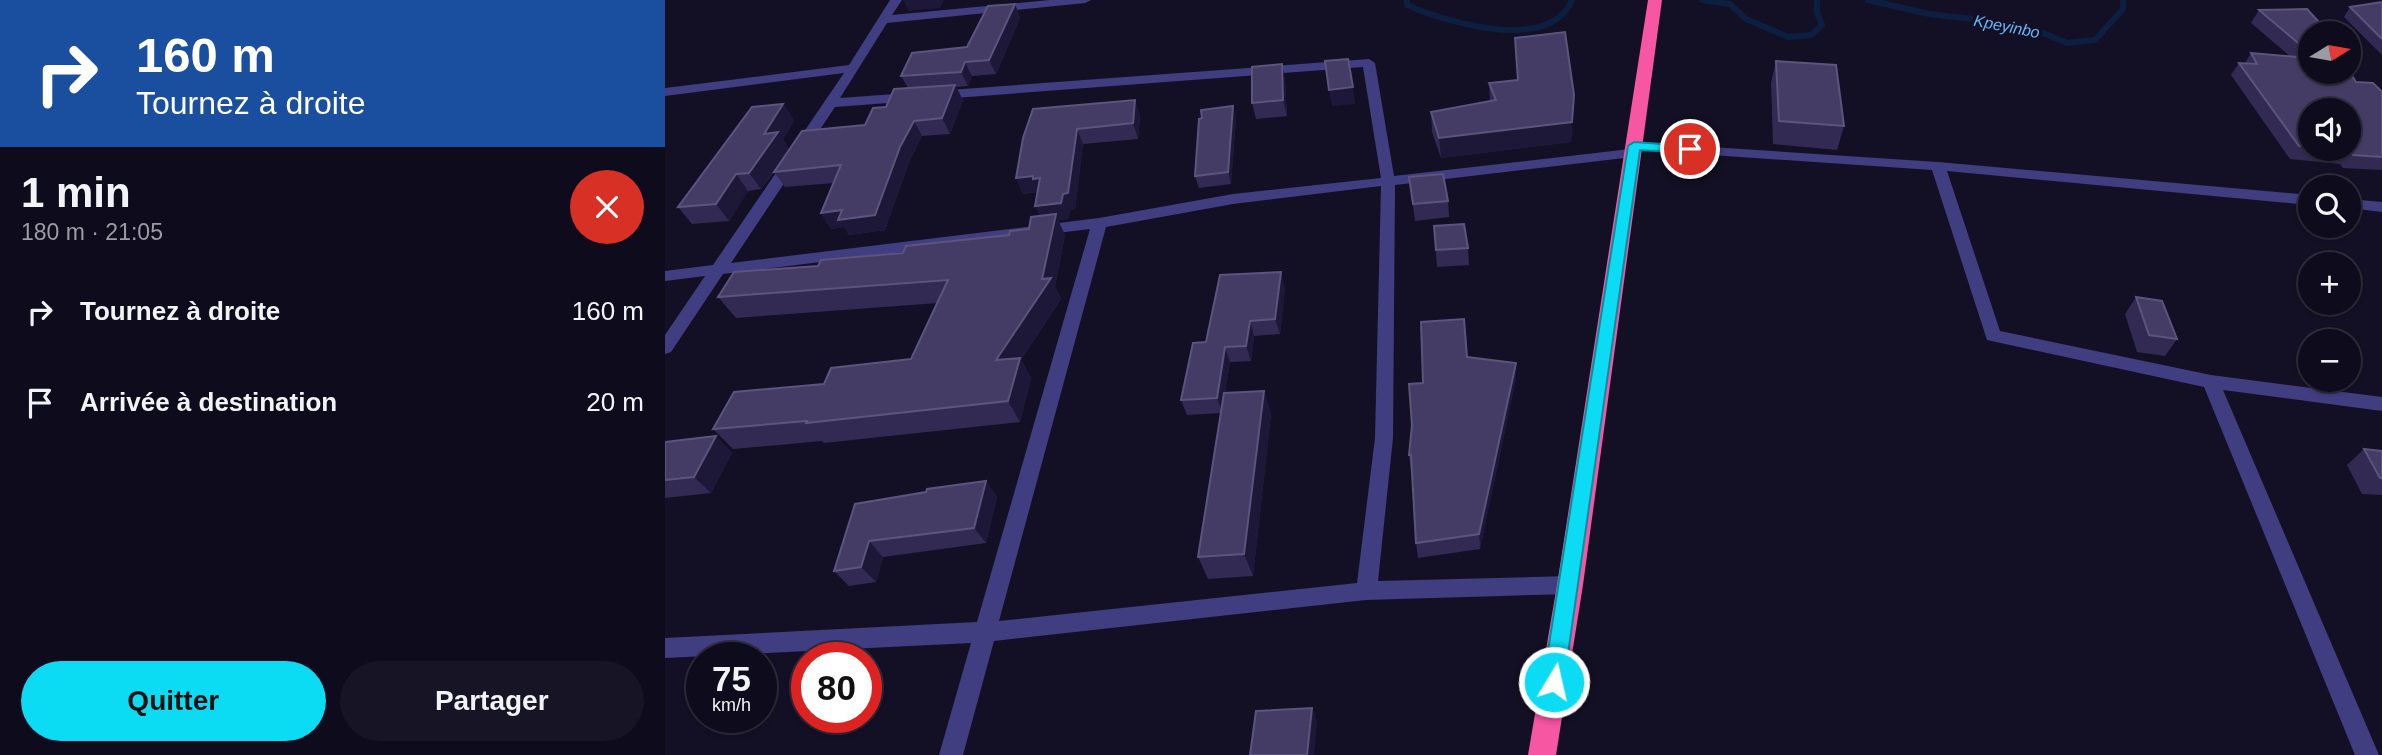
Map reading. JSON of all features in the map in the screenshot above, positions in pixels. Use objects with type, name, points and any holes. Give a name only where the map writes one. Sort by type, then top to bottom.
[{"type":"highway","points":[[1542,755],[1570,585],[1655,1]]},
{"type":"street","points":[[665,348],[831,103],[896,0]]},
{"type":"street","points":[[881,20],[1085,0]]},
{"type":"street","points":[[831,103],[1369,63],[1388,180],[1384,438],[1366,591]]},
{"type":"street","points":[[665,92],[854,68]]},
{"type":"street","points":[[665,276],[1099,223],[1233,199],[1634,150],[1938,166],[2298,199]]},
{"type":"street","points":[[1938,166],[1993,336],[2211,382],[2382,404]]},
{"type":"street","points":[[2361,205],[2382,207]]},
{"type":"street","points":[[951,755],[1099,223]]},
{"type":"street","points":[[2211,382],[2367,755]]},
{"type":"street","points":[[665,648],[986,632],[1366,591],[1570,585]]},
{"type":"building","points":[[2382,2],[2382,39],[2350,7]]},
{"type":"building","points":[[1015,4],[989,60],[965,62],[961,72],[901,76],[912,53],[967,47],[988,6]]},
{"type":"building","points":[[2307,9],[2318,21],[2298,21],[2298,43],[2259,10]]},
{"type":"building","points":[[1565,32],[1574,95],[1572,122],[1439,138],[1431,112],[1496,100],[1489,83],[1518,80],[1515,38]]},
{"type":"building","points":[[2251,53],[2298,57],[2298,84],[2373,83],[2382,92],[2382,157],[2361,156],[2361,98],[2298,98],[2298,145],[2239,63],[2257,64]]},
{"type":"building","points":[[1348,59],[1353,87],[1329,90],[1325,61]]},
{"type":"building","points":[[1776,61],[1836,65],[1844,126],[1779,121]]},
{"type":"building","points":[[1282,64],[1283,100],[1252,103],[1252,67]]},
{"type":"building","points":[[955,85],[942,118],[914,121],[900,147],[875,215],[838,220],[842,210],[821,213],[841,165],[774,172],[802,131],[865,125],[873,108],[886,107],[894,89]]},
{"type":"building","points":[[1135,100],[1133,123],[1077,129],[1068,193],[1063,194],[1061,203],[1035,206],[1040,178],[1016,178],[1023,138],[1033,109]]},
{"type":"building","points":[[783,104],[764,134],[778,132],[749,173],[736,174],[716,204],[678,207],[752,107]]},
{"type":"building","points":[[1233,106],[1228,172],[1195,176],[1201,110]]},
{"type":"building","points":[[1443,174],[1448,201],[1413,204],[1409,177]]},
{"type":"building","points":[[1056,214],[1042,279],[1051,278],[996,360],[1020,358],[1008,401],[806,423],[807,421],[713,429],[734,392],[824,384],[831,368],[911,359],[948,280],[718,297],[734,272],[818,266],[821,260],[903,253],[906,246],[1009,235],[1010,231],[1029,229],[1031,217]]},
{"type":"building","points":[[1464,224],[1468,248],[1436,250],[1434,226]]},
{"type":"building","points":[[1281,272],[1275,319],[1250,321],[1246,346],[1225,347],[1217,398],[1181,400],[1193,343],[1206,342],[1220,275]]},
{"type":"building","points":[[2136,297],[2162,301],[2177,339],[2149,335]]},
{"type":"building","points":[[1464,319],[1467,357],[1516,363],[1479,534],[1416,543],[1409,455],[1412,425],[1409,384],[1423,383],[1421,322]]},
{"type":"building","points":[[1264,391],[1244,554],[1198,557],[1224,393]]},
{"type":"building","points":[[716,436],[694,477],[665,480],[665,442]]},
{"type":"building","points":[[2364,449],[2382,451],[2382,478],[2380,478]]},
{"type":"building","points":[[986,481],[974,528],[869,541],[861,567],[834,571],[855,504],[926,492],[927,489]]},
{"type":"building","points":[[1312,708],[1307,755],[1250,755],[1256,711]]},
{"type":"waterway","name":"Kpeyinbo","points":[[1407,0],[1407,5],[1446,19],[1496,29],[1520,30],[1542,26],[1560,16],[1572,0]]},
{"type":"waterway","name":"Kpeyinbo","points":[[1702,0],[1730,4],[1746,19],[1788,37],[1811,35],[1822,25],[1817,13],[1817,0]]},
{"type":"waterway","name":"Kpeyinbo","points":[[1868,0],[1929,14],[1982,20],[2041,32],[2067,43],[2095,40],[2123,9],[2123,0]]},
{"type":"route","points":[[1554,682],[1634,146],[1690,149]]}]
